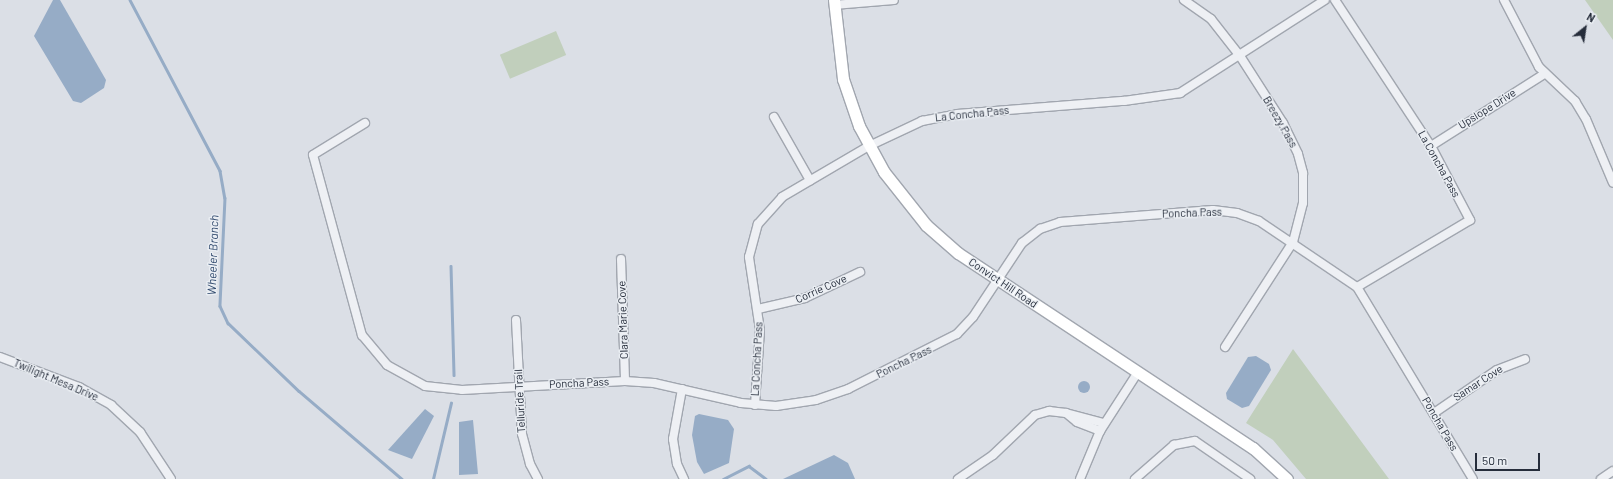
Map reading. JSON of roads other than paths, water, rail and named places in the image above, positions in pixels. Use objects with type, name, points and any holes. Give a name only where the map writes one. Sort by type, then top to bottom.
[{"type":"street","points":[[834,3],[894,0]]},
{"type":"street","name":"Breezy Pass","points":[[1184,0],[1211,20],[1240,56],[1298,154],[1304,188],[1300,220],[1293,242],[1225,348]]},
{"type":"street","name":"La Concha Pass","points":[[755,405],[760,338],[758,308],[749,265],[755,232],[775,202],[869,146],[908,126],[944,116],[1166,97],[1180,93],[1240,56],[1325,0]]},
{"type":"street","name":"La Concha Pass","points":[[1335,0],[1431,146],[1470,220],[1357,287]]},
{"type":"street","points":[[1504,0],[1544,74],[1575,101],[1586,119],[1613,184]]},
{"type":"street","name":"Convict Hill Road","points":[[834,3],[843,79],[869,146],[884,172],[926,225],[997,279],[1253,448],[1287,479]]},
{"type":"street","name":"Upslope Drive","points":[[1431,146],[1544,74]]},
{"type":"street","points":[[774,117],[810,180]]},
{"type":"street","name":"Poncha Pass","points":[[365,123],[313,155],[357,319],[379,357],[405,378],[432,388],[451,390],[625,381],[682,390],[755,405],[784,405],[825,398],[947,340],[967,324],[1022,243],[1040,229],[1060,222],[1213,210],[1237,212],[1259,221],[1293,242],[1357,287],[1473,479]]},
{"type":"street","name":"Clara Marie Cove","points":[[621,259],[625,381]]},
{"type":"street","name":"Corrie Cove","points":[[758,308],[805,298],[860,272]]},
{"type":"street","name":"Telluride Trail","points":[[516,320],[519,386],[524,444],[538,479]]},
{"type":"street","name":"Twilight Mesa Drive","points":[[0,358],[79,388],[111,405],[140,432],[171,479]]},
{"type":"street","name":"Samar Cove","points":[[1434,413],[1497,370],[1525,359]]},
{"type":"street","points":[[1080,479],[1102,427],[1138,372]]},
{"type":"street","points":[[682,390],[673,439],[677,464],[684,479]]},
{"type":"street","points":[[958,479],[993,455],[1035,415],[1049,411],[1066,413],[1102,427]]},
{"type":"street","points":[[1134,479],[1174,445],[1195,441],[1250,479]]},
{"type":"street","points":[[1601,479],[1613,471]]},
{"type":"water","points":[[53,0],[60,0],[106,80],[104,88],[81,103],[73,101],[34,36]]},
{"type":"water","points":[[1256,356],[1269,364],[1271,370],[1249,406],[1242,408],[1227,399],[1226,393],[1248,357]]},
{"type":"water","points":[[1086,381],[1089,382],[1089,392],[1082,393],[1079,392],[1078,385],[1079,382]]},
{"type":"water","points":[[425,409],[434,416],[412,459],[388,450]]},
{"type":"water","points":[[699,414],[728,420],[734,429],[729,463],[704,474],[697,462],[692,435],[695,416]]},
{"type":"water","points":[[473,420],[478,474],[459,475],[459,422]]},
{"type":"water","points":[[834,455],[848,463],[855,479],[783,479]]},
{"type":"waterway","name":"Wheeler Branch","points":[[130,0],[220,171],[225,198],[220,306],[228,323],[299,391],[402,479]]},
{"type":"waterway","points":[[451,266],[454,375]]},
{"type":"waterway","points":[[433,479],[451,403]]},
{"type":"waterway","points":[[723,479],[749,466],[766,479]]}]
